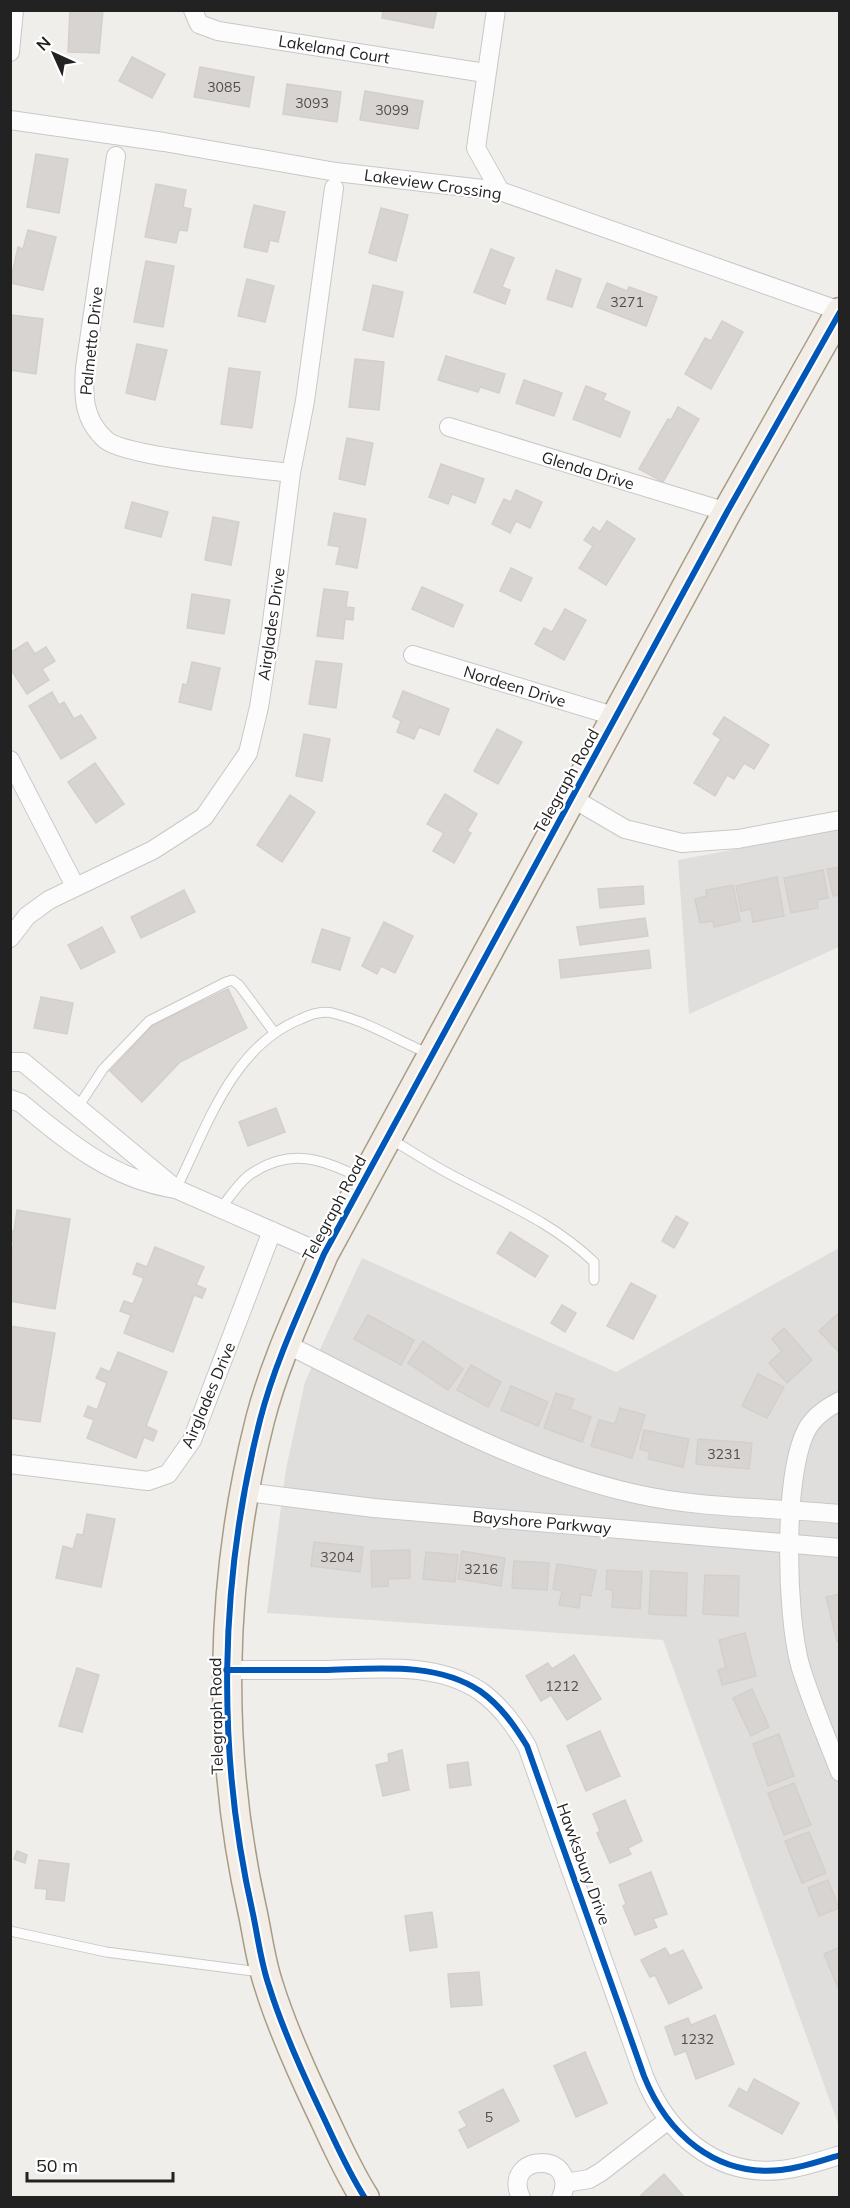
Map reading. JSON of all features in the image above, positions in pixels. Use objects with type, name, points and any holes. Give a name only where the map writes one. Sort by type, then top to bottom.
[{"type":"main road","name":"Telegraph Road","points":[[364,2198],[352,2179],[302,2072],[266,1972],[240,1860],[228,1755],[226,1670],[233,1574],[261,1417],[286,1344],[324,1254],[618,717],[727,512],[840,312]]},
{"type":"street","points":[[10,52],[14,10]]},
{"type":"street","name":"Lakeland Court","points":[[193,10],[198,24],[218,31],[485,73]]},
{"type":"street","points":[[496,10],[485,73],[476,148],[500,191]]},
{"type":"street","name":"Lakeview Crossing","points":[[10,120],[164,142],[336,172],[500,191],[840,312]]},
{"type":"street","name":"Palmetto Drive","points":[[116,156],[82,398],[92,423],[107,441],[134,449],[193,461],[291,473]]},
{"type":"street","name":"Airglades Drive","points":[[10,938],[27,916],[49,900],[153,850],[204,817],[248,753],[259,707],[271,630],[291,473],[305,401],[334,188]]},
{"type":"street","name":"Glenda Drive","points":[[449,428],[727,512]]},
{"type":"street","name":"Nordeen Drive","points":[[412,655],[618,717]]},
{"type":"street","points":[[10,760],[75,886]]},
{"type":"street","points":[[572,798],[625,829],[682,843],[738,838],[840,820]]},
{"type":"street","points":[[10,1062],[23,1062],[176,1189]]},
{"type":"street","points":[[10,1099],[21,1102],[99,1163],[124,1176],[151,1185],[176,1189],[324,1254]]},
{"type":"street","name":"Airglades Drive","points":[[10,1464],[148,1481],[168,1474],[192,1440],[273,1231]]},
{"type":"street","points":[[286,1344],[477,1439],[537,1465],[593,1484],[639,1495],[699,1503],[840,1514]]},
{"type":"street","points":[[840,1401],[824,1408],[807,1429],[796,1456],[790,1542],[790,1584],[800,1663],[840,1772]]},
{"type":"street","name":"Bayshore Parkway","points":[[246,1492],[374,1508],[840,1548]]},
{"type":"street","name":"Hawksbury Drive","points":[[226,1670],[413,1670],[458,1680],[479,1690],[498,1705],[527,1746],[644,2076],[653,2098],[667,2121],[685,2139],[712,2157],[734,2166],[781,2170],[840,2155]]},
{"type":"street","points":[[521,2198],[519,2179],[522,2172],[536,2163],[551,2164],[558,2169],[563,2190],[600,2172],[667,2121]]},
{"type":"lane","points":[[78,1107],[103,1069],[149,1020],[226,982],[232,980],[239,985],[274,1032]]},
{"type":"lane","points":[[176,1189],[231,1080],[246,1059],[266,1037],[274,1032],[314,1014],[335,1013],[432,1055]]},
{"type":"lane","points":[[387,1137],[459,1179],[536,1217],[568,1238],[594,1262],[594,1280]]},
{"type":"lane","points":[[220,1208],[247,1176],[272,1164],[304,1156],[328,1162],[364,1180]]},
{"type":"lane","points":[[10,1931],[105,1952],[266,1972]]},
{"type":"shaded area","points":[[839,830],[839,947],[689,1014],[678,860]]},
{"type":"shaded area","points":[[839,1248],[839,2126],[663,1640],[267,1613],[286,1469],[305,1382],[362,1258],[616,1372]]},
{"type":"building","points":[[70,10],[103,10],[99,53],[68,52]]},
{"type":"building","points":[[383,10],[437,10],[433,28],[382,18]]},
{"type":"building","points":[[132,57],[165,74],[152,98],[119,81]]},
{"type":"building","points":[[200,67],[254,77],[249,107],[194,97]]},
{"type":"building","points":[[287,84],[341,92],[337,122],[283,114]]},
{"type":"building","points":[[365,91],[423,101],[418,129],[360,120]]},
{"type":"building","points":[[36,154],[68,159],[59,213],[27,207]]},
{"type":"building","points":[[156,184],[186,190],[183,207],[191,209],[187,231],[179,230],[176,243],[145,237]]},
{"type":"building","points":[[254,205],[285,212],[278,242],[270,240],[267,252],[244,247]]},
{"type":"building","points":[[381,208],[408,215],[396,261],[369,253]]},
{"type":"building","points":[[28,230],[56,237],[43,290],[10,283],[18,247],[23,249]]},
{"type":"building","points":[[491,249],[514,258],[502,287],[510,290],[505,304],[474,292]]},
{"type":"building","points":[[146,261],[174,266],[163,327],[134,322]]},
{"type":"building","points":[[556,270],[581,279],[572,307],[547,299]]},
{"type":"building","points":[[247,279],[274,286],[265,322],[238,316]]},
{"type":"building","points":[[607,283],[627,291],[629,287],[657,297],[646,326],[597,307]]},
{"type":"building","points":[[373,285],[403,292],[393,337],[363,330]]},
{"type":"building","points":[[11,315],[43,319],[36,374],[10,370]]},
{"type":"building","points":[[722,321],[743,332],[711,389],[685,374],[705,338],[711,341]]},
{"type":"building","points":[[137,344],[167,350],[155,400],[126,393]]},
{"type":"building","points":[[446,356],[505,374],[499,393],[480,387],[478,392],[438,380]]},
{"type":"building","points":[[355,359],[384,362],[379,410],[349,407]]},
{"type":"building","points":[[229,368],[260,372],[252,428],[221,424]]},
{"type":"building","points":[[524,380],[562,393],[554,416],[516,403]]},
{"type":"building","points":[[586,386],[606,394],[603,400],[630,412],[620,437],[573,419]]},
{"type":"building","points":[[678,407],[699,419],[663,482],[639,469],[668,419],[671,420]]},
{"type":"building","points":[[347,438],[373,443],[365,485],[339,479]]},
{"type":"building","points":[[441,464],[484,479],[475,503],[452,494],[448,504],[429,497]]},
{"type":"building","points":[[516,490],[542,502],[530,528],[516,521],[510,533],[492,524],[504,499],[511,502]]},
{"type":"building","points":[[132,502],[168,512],[161,537],[125,528]]},
{"type":"building","points":[[334,513],[366,519],[357,568],[336,564],[340,547],[328,545]]},
{"type":"building","points":[[213,517],[239,522],[231,565],[205,560]]},
{"type":"building","points":[[607,521],[635,539],[606,585],[579,568],[593,546],[584,540],[593,527],[600,532]]},
{"type":"building","points":[[511,568],[532,578],[521,601],[500,591]]},
{"type":"building","points":[[422,587],[463,605],[453,627],[412,609]]},
{"type":"building","points":[[324,589],[348,592],[346,607],[354,608],[353,620],[345,619],[343,639],[317,636]]},
{"type":"building","points":[[192,594],[230,600],[224,634],[187,628]]},
{"type":"building","points":[[565,609],[586,620],[564,660],[535,644],[544,628],[552,632]]},
{"type":"building","points":[[27,642],[35,654],[46,647],[55,661],[42,669],[49,680],[27,694],[10,668],[10,653]]},
{"type":"building","points":[[316,661],[342,664],[336,708],[309,704]]},
{"type":"building","points":[[192,662],[220,668],[211,710],[179,702],[183,684],[187,685]]},
{"type":"building","points":[[403,691],[449,709],[439,735],[419,727],[414,739],[397,732],[401,721],[393,717]]},
{"type":"building","points":[[52,692],[59,705],[64,702],[74,719],[81,715],[96,738],[61,759],[29,706]]},
{"type":"building","points":[[724,717],[769,745],[754,769],[744,763],[734,779],[727,775],[715,796],[694,783],[721,739],[713,734]]},
{"type":"building","points":[[497,729],[522,742],[498,784],[474,771]]},
{"type":"building","points":[[304,734],[330,739],[322,781],[296,776]]},
{"type":"building","points":[[95,763],[124,804],[96,823],[68,782]]},
{"type":"building","points":[[445,794],[477,814],[467,831],[471,833],[454,863],[433,851],[444,833],[427,824]]},
{"type":"building","points":[[290,795],[315,812],[282,862],[257,845]]},
{"type":"building","points":[[840,867],[840,895],[833,896],[827,869]]},
{"type":"building","points":[[823,870],[828,898],[817,900],[818,908],[791,913],[784,878]]},
{"type":"building","points":[[777,877],[784,916],[753,922],[751,909],[741,911],[736,886]]},
{"type":"building","points":[[733,885],[740,921],[714,927],[713,921],[700,923],[695,899],[707,896],[706,890]]},
{"type":"building","points":[[643,886],[644,904],[600,908],[598,889]]},
{"type":"building","points":[[184,890],[195,912],[141,938],[131,917]]},
{"type":"building","points":[[645,918],[648,936],[580,945],[577,927]]},
{"type":"building","points":[[384,922],[413,936],[395,973],[381,966],[377,974],[362,966]]},
{"type":"building","points":[[102,927],[115,952],[81,969],[68,945]]},
{"type":"building","points":[[322,929],[350,938],[340,970],[312,962]]},
{"type":"building","points":[[649,950],[651,968],[561,978],[559,960]]},
{"type":"building","points":[[228,989],[247,1028],[180,1062],[142,1102],[110,1071],[153,1025]]},
{"type":"building","points":[[41,997],[73,1003],[67,1034],[34,1028]]},
{"type":"building","points":[[276,1108],[285,1132],[248,1146],[239,1122]]},
{"type":"building","points":[[17,1210],[70,1219],[55,1309],[10,1301],[10,1260],[14,1242],[10,1242],[10,1231],[14,1231]]},
{"type":"building","points":[[676,1216],[688,1223],[674,1248],[662,1241]]},
{"type":"building","points":[[510,1232],[548,1256],[535,1277],[497,1253]]},
{"type":"building","points":[[155,1247],[204,1267],[196,1285],[206,1289],[202,1298],[194,1295],[173,1352],[124,1333],[131,1315],[120,1311],[124,1301],[133,1304],[144,1278],[133,1274],[137,1263],[147,1267]]},
{"type":"building","points":[[631,1283],[656,1296],[633,1339],[607,1326]]},
{"type":"building","points":[[562,1305],[576,1313],[565,1332],[551,1323]]},
{"type":"building","points":[[840,1312],[840,1350],[838,1351],[819,1331]]},
{"type":"building","points":[[368,1315],[414,1340],[401,1365],[354,1339]]},
{"type":"building","points":[[10,1326],[55,1333],[40,1422],[10,1418]]},
{"type":"building","points":[[784,1328],[812,1360],[787,1383],[769,1363],[782,1351],[772,1339]]},
{"type":"building","points":[[423,1341],[463,1369],[448,1390],[408,1363]]},
{"type":"building","points":[[118,1352],[167,1372],[146,1426],[157,1431],[153,1441],[144,1437],[136,1458],[87,1438],[94,1420],[84,1416],[88,1406],[97,1410],[107,1383],[96,1378],[101,1368],[110,1372]]},
{"type":"building","points":[[471,1365],[501,1382],[488,1407],[457,1390]]},
{"type":"building","points":[[758,1374],[784,1387],[767,1418],[742,1406]]},
{"type":"building","points":[[511,1386],[548,1402],[538,1426],[501,1410]]},
{"type":"building","points":[[556,1393],[574,1399],[570,1409],[591,1417],[582,1442],[544,1428]]},
{"type":"building","points":[[620,1408],[645,1415],[632,1458],[591,1446],[599,1420],[615,1424]]},
{"type":"building","points":[[644,1430],[689,1439],[683,1467],[648,1459],[650,1452],[640,1449]]},
{"type":"building","points":[[698,1439],[752,1443],[749,1469],[696,1464]]},
{"type":"building","points":[[87,1514],[115,1519],[101,1587],[56,1578],[63,1546],[73,1549],[77,1534],[83,1535]]},
{"type":"building","points":[[314,1542],[363,1547],[360,1572],[311,1566]]},
{"type":"building","points":[[410,1550],[410,1578],[388,1579],[388,1586],[372,1587],[371,1551]]},
{"type":"building","points":[[462,1551],[505,1558],[501,1586],[458,1579]]},
{"type":"building","points":[[426,1552],[458,1555],[455,1582],[423,1579]]},
{"type":"building","points":[[514,1561],[549,1563],[547,1590],[512,1588]]},
{"type":"building","points":[[557,1564],[596,1570],[591,1596],[581,1594],[579,1608],[559,1605],[562,1591],[553,1589]]},
{"type":"building","points":[[607,1570],[642,1572],[640,1609],[612,1607],[613,1590],[606,1589]]},
{"type":"building","points":[[651,1571],[687,1573],[686,1616],[649,1614]]},
{"type":"building","points":[[705,1575],[739,1576],[738,1616],[703,1614]]},
{"type":"building","points":[[840,1594],[840,1640],[837,1641],[826,1597]]},
{"type":"building","points":[[745,1633],[756,1676],[722,1685],[718,1670],[726,1668],[719,1640]]},
{"type":"building","points":[[574,1655],[601,1699],[567,1720],[551,1695],[541,1701],[526,1676],[548,1663],[552,1669]]},
{"type":"building","points":[[77,1668],[99,1675],[82,1732],[59,1726]]},
{"type":"building","points":[[752,1689],[769,1727],[751,1736],[733,1698]]},
{"type":"building","points":[[600,1731],[620,1776],[586,1791],[567,1746]]},
{"type":"building","points":[[779,1734],[794,1776],[768,1786],[753,1744]]},
{"type":"building","points":[[402,1750],[409,1790],[383,1796],[376,1765],[389,1762],[388,1754]]},
{"type":"building","points":[[468,1762],[471,1785],[450,1788],[447,1765]]},
{"type":"building","points":[[794,1783],[811,1825],[784,1835],[768,1793]]},
{"type":"building","points":[[625,1800],[642,1841],[628,1848],[631,1854],[610,1863],[597,1833],[600,1831],[593,1814]]},
{"type":"building","points":[[809,1832],[826,1873],[802,1883],[785,1841]]},
{"type":"building","points":[[17,1851],[27,1855],[25,1863],[14,1859]]},
{"type":"building","points":[[39,1860],[69,1864],[64,1901],[46,1899],[47,1889],[35,1888]]},
{"type":"building","points":[[651,1872],[667,1914],[653,1919],[657,1927],[635,1935],[623,1906],[626,1904],[619,1885]]},
{"type":"building","points":[[828,1880],[839,1908],[819,1916],[808,1888]]},
{"type":"building","points":[[432,1912],[437,1947],[410,1951],[405,1916]]},
{"type":"building","points":[[840,1947],[840,1988],[838,1988],[824,1954]]},
{"type":"building","points":[[665,1948],[670,1956],[683,1950],[702,1988],[669,2004],[655,1975],[650,1977],[641,1960]]},
{"type":"building","points":[[479,1972],[482,2005],[451,2007],[448,1974]]},
{"type":"building","points":[[715,2015],[734,2064],[696,2079],[686,2051],[675,2055],[665,2027],[688,2018],[691,2025]]},
{"type":"building","points":[[585,2052],[607,2103],[576,2117],[554,2066]]},
{"type":"building","points":[[754,2079],[799,2103],[782,2134],[729,2106],[739,2088],[747,2093]]},
{"type":"building","points":[[503,2089],[519,2121],[468,2148],[459,2130],[467,2126],[459,2112]]},
{"type":"building","points":[[664,2174],[685,2198],[638,2198]]},
{"type":"cycle path","points":[[365,2198],[336,2143],[280,2017],[264,1968],[241,1853],[228,1729],[227,1667],[236,1543],[246,1481],[260,1420],[281,1356],[324,1254],[727,512],[840,312]]},
{"type":"cycle path","points":[[226,1670],[383,1668],[424,1671],[462,1681],[488,1697],[506,1716],[527,1746],[644,2076],[666,2116],[680,2133],[697,2147],[715,2159],[735,2166],[757,2170],[781,2170],[840,2155]]}]
